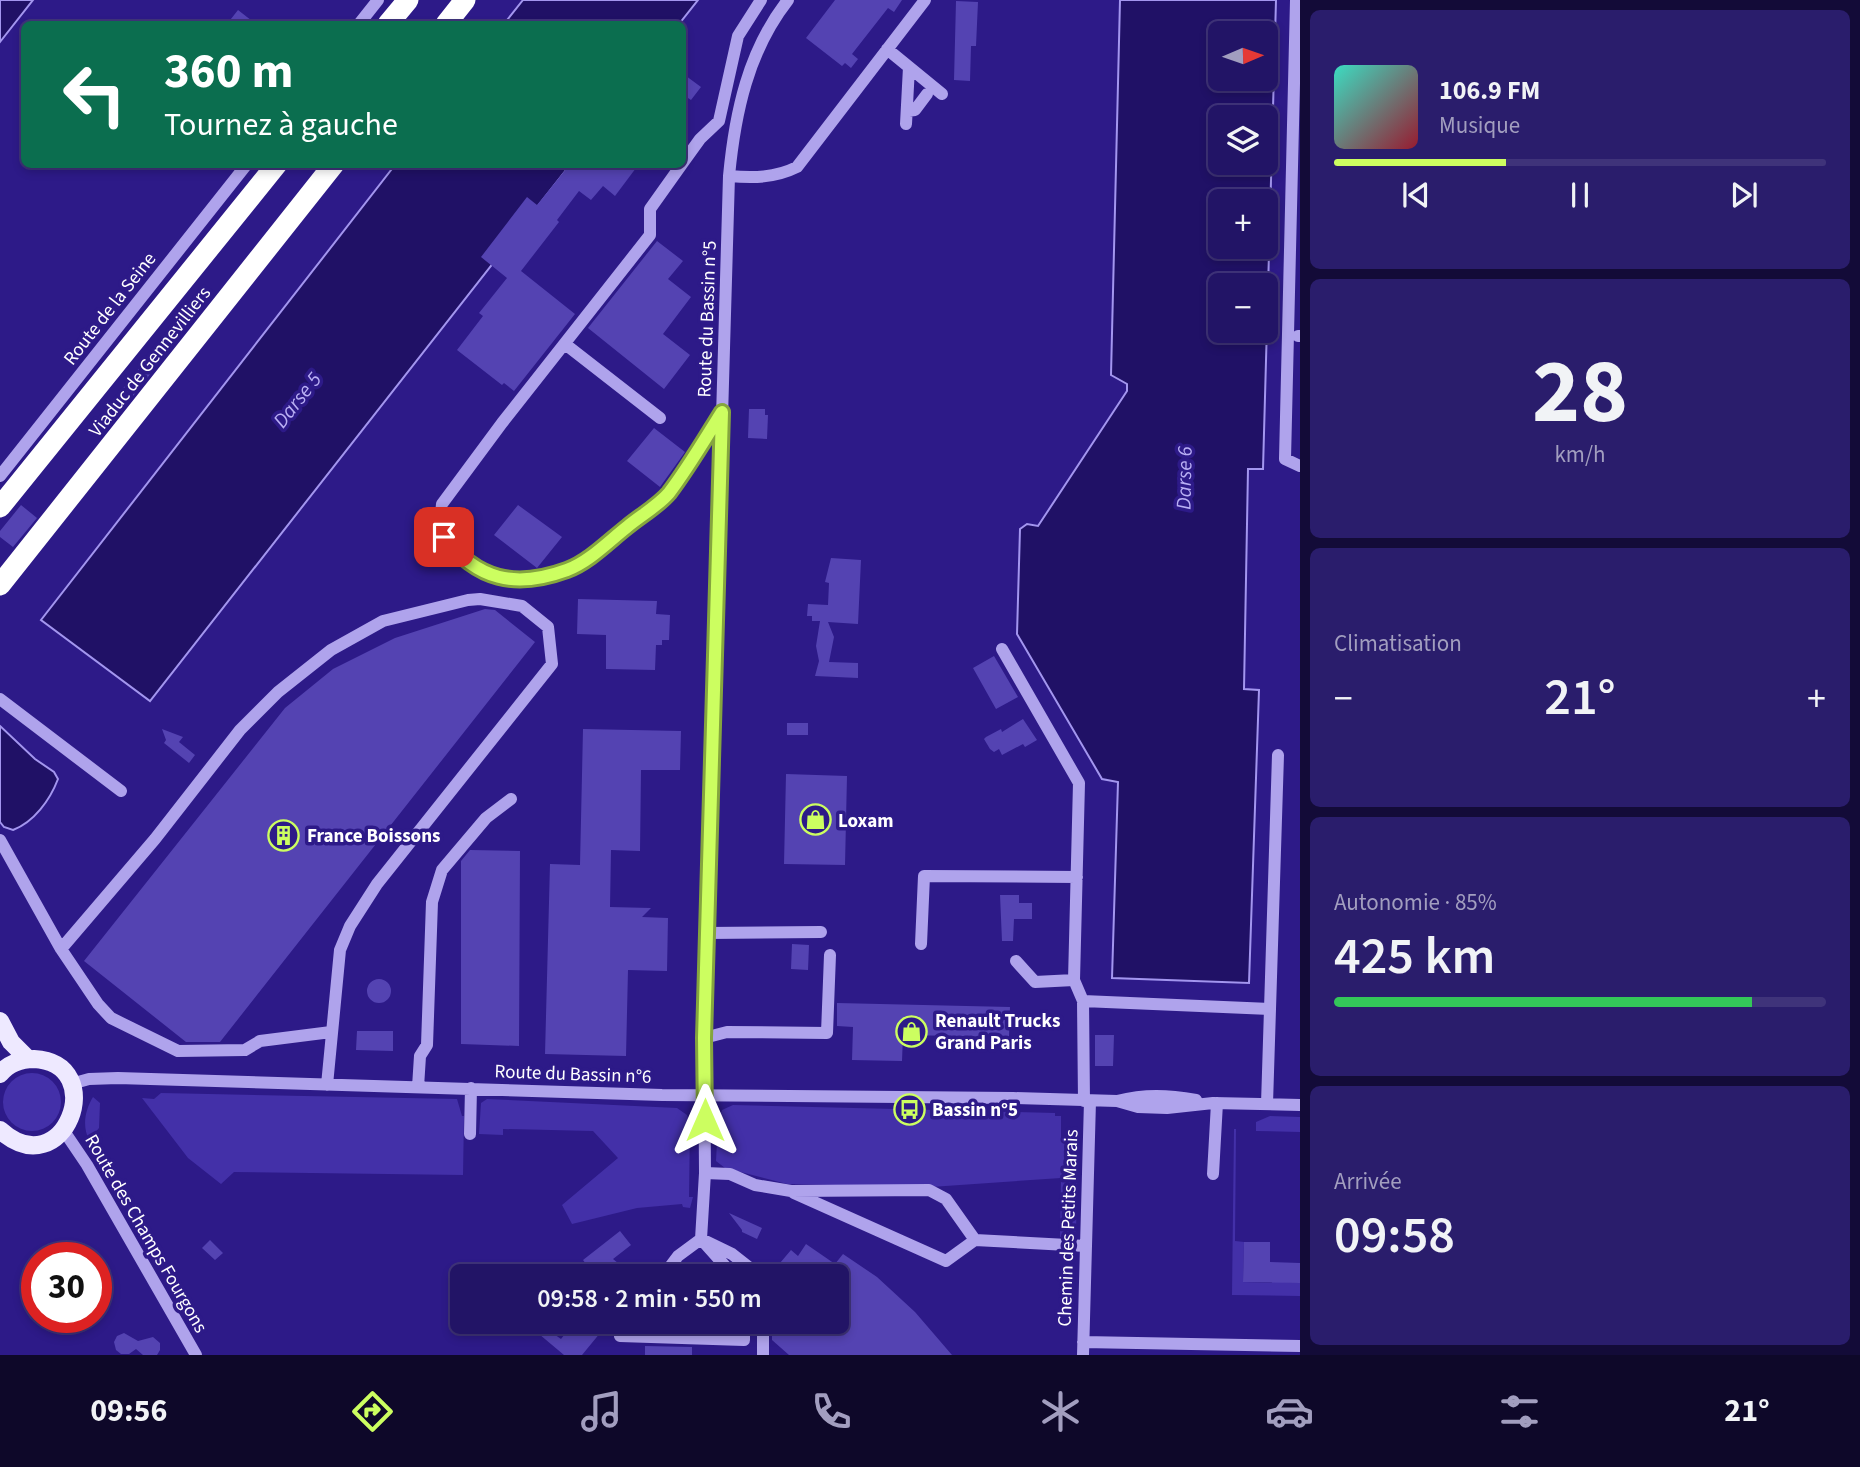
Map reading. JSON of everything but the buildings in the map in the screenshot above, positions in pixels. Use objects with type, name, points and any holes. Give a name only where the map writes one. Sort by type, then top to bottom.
[{"type":"highway","points":[[390,21],[408,0]]},
{"type":"highway","points":[[448,21],[465,0]]},
{"type":"highway","name":"Viaduc de Gennevilliers","points":[[2,507],[274,168]]},
{"type":"highway","name":"Viaduc de Gennevilliers","points":[[0,585],[331,168]]},
{"type":"main road","points":[[0,1021],[12,1042],[28,1059]]},
{"type":"main road","points":[[1,1068],[28,1059],[41,1060],[64,1073],[75,1096],[75,1109],[64,1131],[52,1140],[38,1145],[3,1139]]},
{"type":"street","points":[[361,21],[378,0]]},
{"type":"street","points":[[686,158],[700,139],[719,121],[738,36],[761,0]]},
{"type":"street","name":"Route du Bassin n°5","points":[[701,1239],[705,1173],[704,1038],[729,176],[733,128],[746,82],[761,42],[788,0]]},
{"type":"street","points":[[729,176],[765,177],[783,174],[797,167],[925,0]]},
{"type":"street","points":[[1296,0],[1285,459],[1300,466]]},
{"type":"street","points":[[887,49],[942,94]]},
{"type":"street","points":[[909,67],[906,117],[927,94]]},
{"type":"street","name":"Route de la Seine","points":[[0,476],[244,168]]},
{"type":"street","points":[[679,168],[650,209],[650,235],[442,504],[440,525],[444,537],[465,560],[488,575],[503,580],[531,578],[568,570],[597,551],[667,495],[722,412]]},
{"type":"street","points":[[565,344],[660,418]]},
{"type":"street","points":[[61,949],[155,839],[240,730],[278,692],[331,650],[383,621],[468,600],[480,599],[522,606],[548,627],[552,664],[377,884],[351,926],[340,950],[327,1085]]},
{"type":"street","points":[[1002,649],[1079,783],[1074,980],[1083,1001],[1270,1009]]},
{"type":"street","points":[[0,699],[121,791]]},
{"type":"street","points":[[1267,1104],[1278,755]]},
{"type":"street","points":[[418,1087],[419,1056],[427,1045],[432,902],[442,870],[486,818],[511,799]]},
{"type":"street","points":[[0,840],[61,949],[111,1018],[178,1051],[245,1050],[260,1041],[331,1032]]},
{"type":"street","points":[[921,944],[923,876],[1076,877]]},
{"type":"street","points":[[707,933],[821,932]]},
{"type":"street","points":[[704,1038],[727,1032],[827,1033],[830,955]]},
{"type":"street","points":[[1016,961],[1035,982],[1074,980]]},
{"type":"street","name":"Chemin des Petits Marais","points":[[1083,1001],[1087,1101],[1083,1349]]},
{"type":"street","name":"Route du Bassin n°6","points":[[71,1084],[89,1079],[118,1078],[705,1094],[1013,1098],[1116,1101],[1138,1107],[1167,1108],[1215,1103],[1300,1105]]},
{"type":"street","points":[[470,1134],[471,1088]]},
{"type":"street","points":[[1213,1174],[1215,1103]]},
{"type":"street","name":"Route des Champs Fourgons","points":[[64,1131],[87,1165],[196,1355]]},
{"type":"street","points":[[705,1173],[730,1174],[755,1185],[791,1191],[929,1191],[946,1199],[975,1240]]},
{"type":"street","points":[[791,1191],[946,1261],[975,1240],[1086,1246]]},
{"type":"street","points":[[672,1264],[678,1256],[701,1239]]},
{"type":"street","points":[[701,1239],[723,1264]]},
{"type":"street","points":[[701,1239],[732,1254],[745,1264]]},
{"type":"street","points":[[621,1334],[620,1336],[744,1340],[744,1334]]},
{"type":"street","points":[[763,1334],[763,1355]]},
{"type":"street","points":[[1083,1349],[1300,1346]]},
{"type":"shaded area","points":[[32,1073],[43,1075],[56,1086],[61,1102],[59,1113],[48,1126],[32,1131],[21,1129],[8,1118],[3,1102],[5,1091],[16,1078]]},
{"type":"shaded area","points":[[161,1093],[457,1099],[464,1116],[463,1175],[234,1172],[221,1184],[188,1158],[142,1098],[154,1099]]},
{"type":"shaded area","points":[[93,1097],[100,1103],[99,1128],[89,1140],[85,1118]]},
{"type":"shaded area","points":[[487,1099],[677,1108],[687,1115],[690,1124],[689,1197],[693,1197],[690,1208],[683,1207],[682,1204],[637,1208],[572,1224],[562,1205],[618,1158],[593,1131],[503,1129],[503,1135],[479,1134],[481,1103]]},
{"type":"shaded area","points":[[733,1105],[1055,1113],[1055,1116],[1061,1116],[1061,1138],[1078,1140],[1076,1231],[1071,1237],[1060,1237],[1061,1178],[931,1187],[787,1184],[725,1168],[716,1161],[718,1123],[722,1110]]},
{"type":"shaded area","points":[[1270,1116],[1300,1117],[1300,1132],[1256,1131],[1256,1122]]},
{"type":"shaded area","points":[[1234,1129],[1235,1241],[1244,1242],[1243,1282],[1272,1283],[1273,1263],[1282,1282],[1300,1283],[1300,1296],[1232,1295]]},
{"type":"water","points":[[0,0],[33,0],[0,42]]},
{"type":"water","points":[[523,0],[698,0],[681,21],[506,21]]},
{"type":"water","name":"Darse 6","points":[[1120,0],[1276,0],[1275,21],[1208,21],[1208,91],[1273,91],[1273,105],[1208,105],[1208,175],[1271,175],[1271,189],[1208,189],[1208,259],[1269,259],[1268,273],[1208,273],[1208,343],[1266,343],[1263,469],[1248,469],[1244,689],[1259,690],[1249,983],[1112,978],[1118,782],[1102,779],[1017,634],[1020,529],[1027,524],[1038,526],[1127,391],[1127,384],[1111,375]]},
{"type":"water","name":"Darse 5","points":[[393,168],[568,168],[150,701],[41,620]]},
{"type":"water","points":[[0,726],[35,759],[54,772],[58,779],[51,795],[40,809],[28,822],[13,830],[4,827],[0,822]]},
{"type":"place","name":"Loxam","points":[[815,820]]},
{"type":"place","name":"France Boissons","points":[[284,835]]},
{"type":"place","name":"Renault Trucks Grand Paris","points":[[912,1031]]},
{"type":"place","name":"Bassin n°5","points":[[909,1109]]},
{"type":"route","points":[[444,537],[465,560],[488,575],[503,580],[531,578],[568,570],[597,551],[667,495],[722,412],[704,1038],[705,1120]]}]
